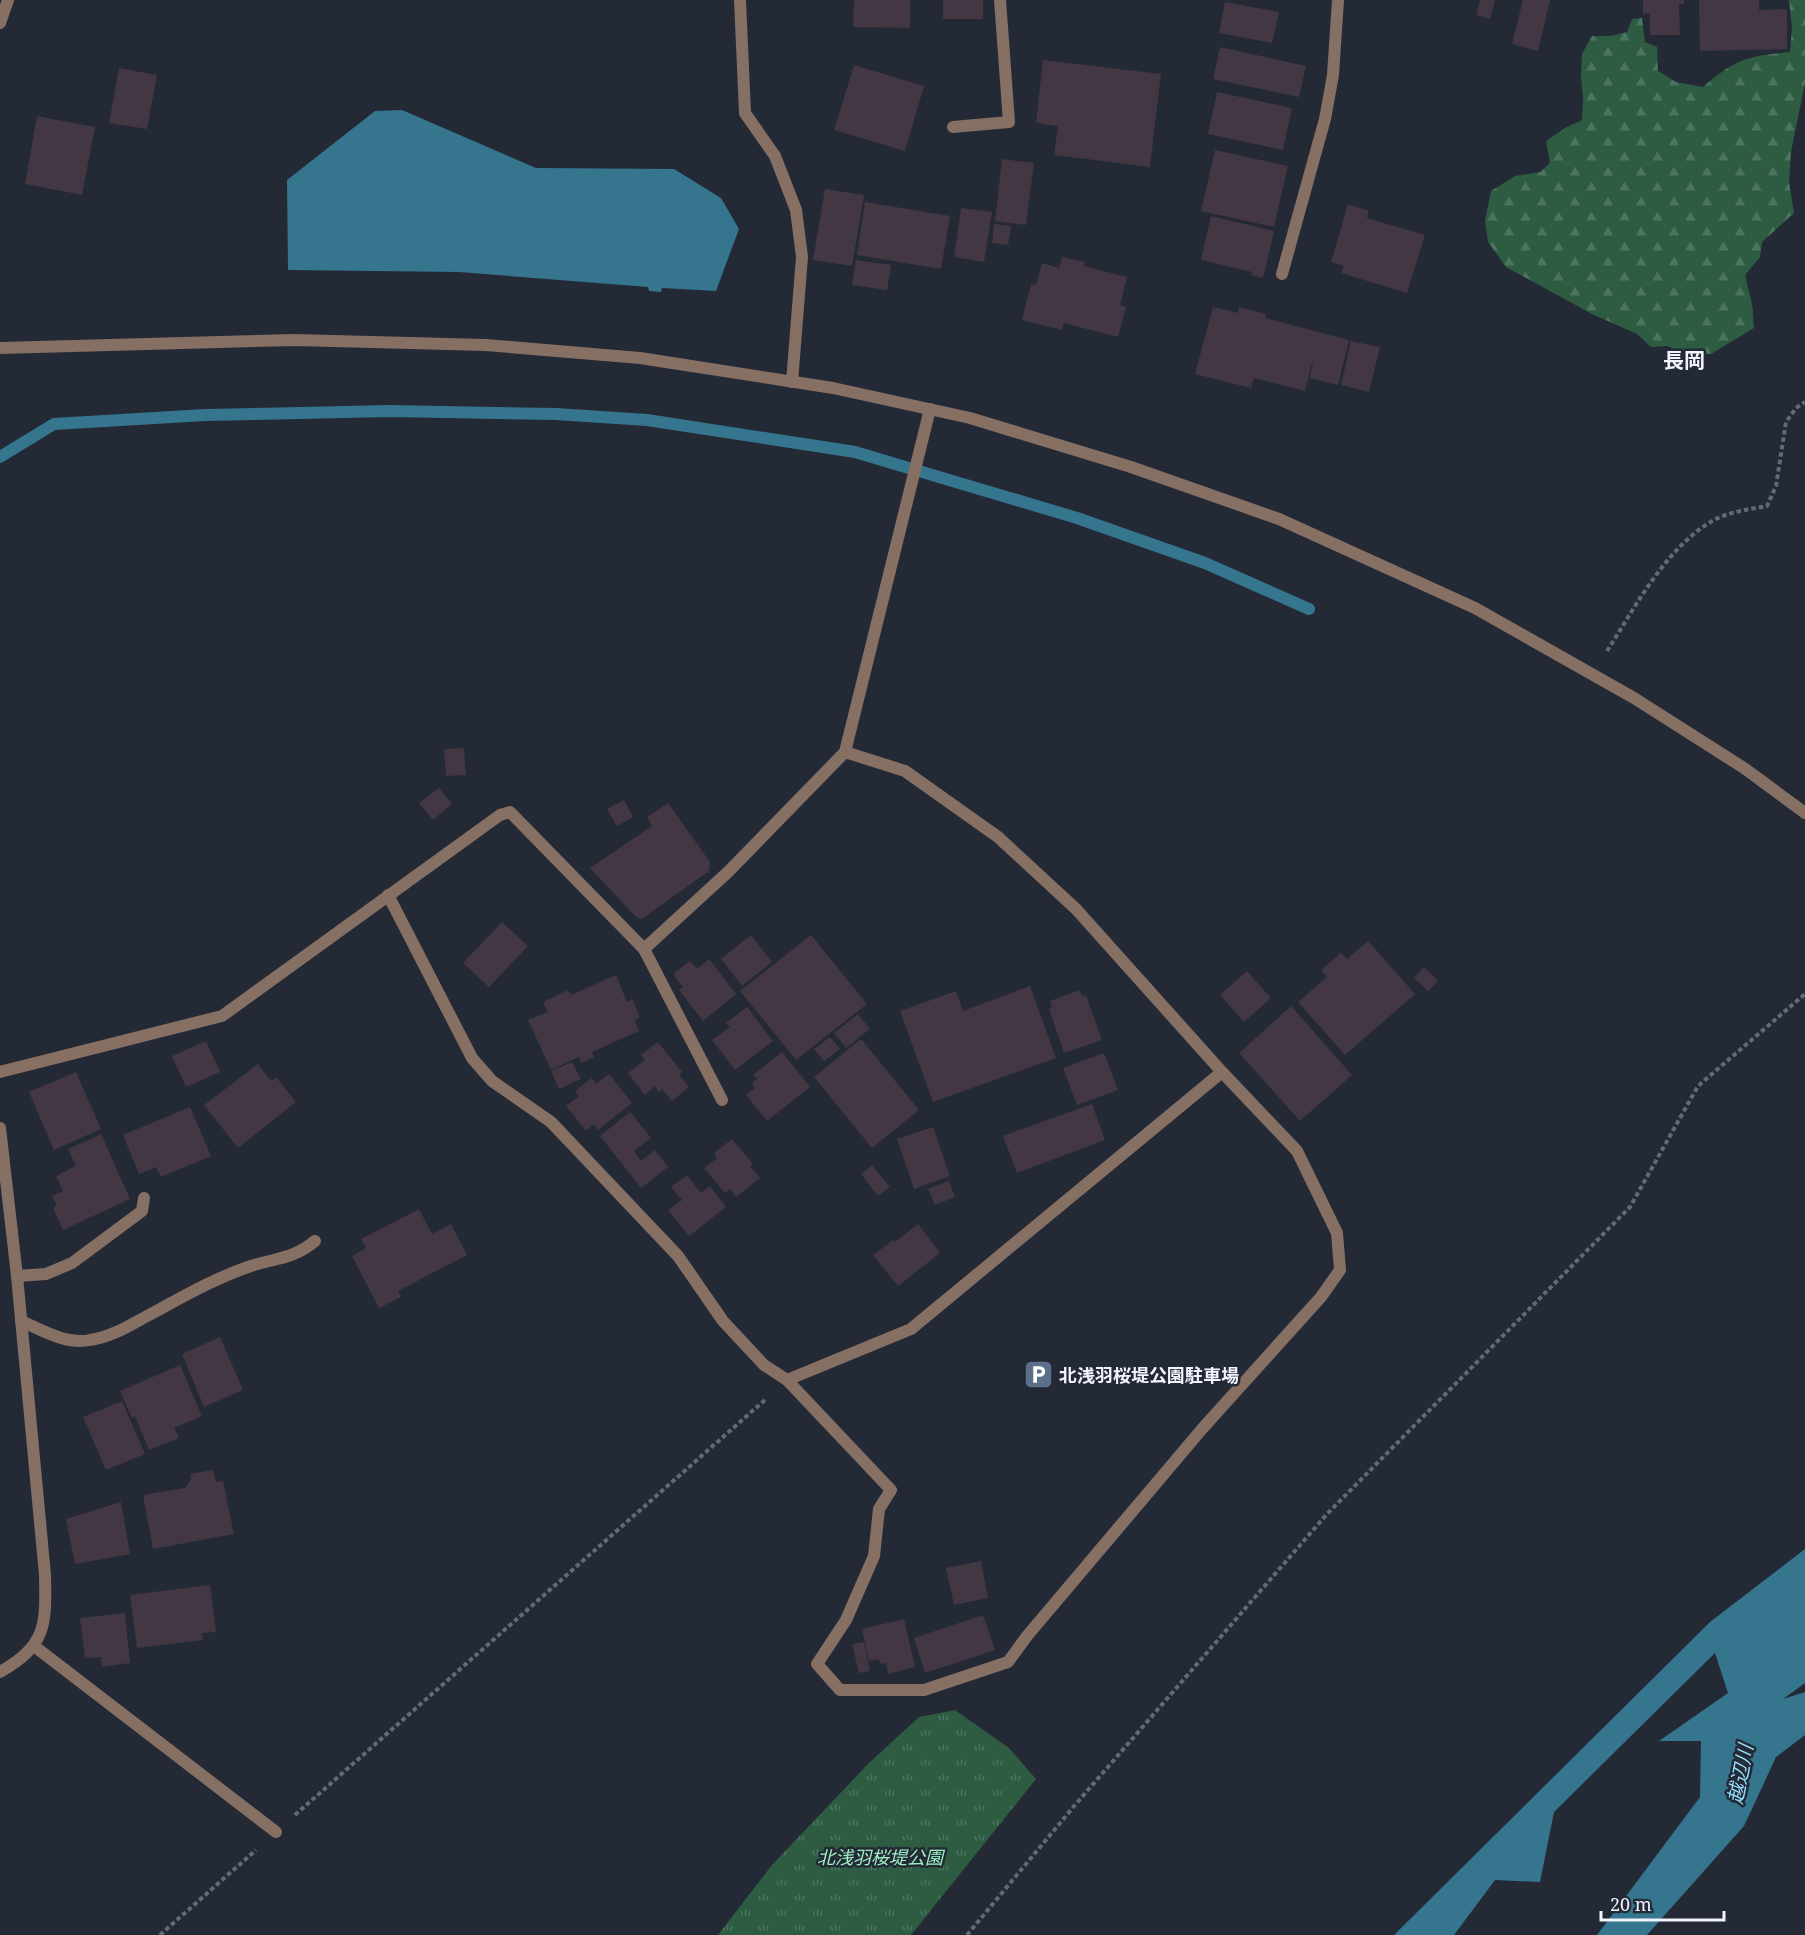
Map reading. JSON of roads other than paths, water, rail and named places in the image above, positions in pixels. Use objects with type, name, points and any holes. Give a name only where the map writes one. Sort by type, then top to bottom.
[{"type":"street","points":[[0,23],[8,0]]},
{"type":"street","points":[[740,0],[745,113],[775,156],[796,210],[802,257],[792,382]]},
{"type":"street","points":[[953,127],[1009,122],[1000,0]]},
{"type":"street","points":[[1282,274],[1325,119],[1333,75],[1338,0]]},
{"type":"street","points":[[0,348],[295,340],[486,345],[640,358],[833,388],[970,418],[1131,467],[1279,519],[1475,608],[1634,698],[1744,768],[1805,813]]},
{"type":"street","points":[[644,949],[728,872],[845,753],[930,409]]},
{"type":"street","points":[[388,895],[472,1058],[492,1081],[551,1122],[678,1256],[723,1321],[764,1365],[787,1380],[891,1490],[879,1509],[874,1556],[846,1620],[817,1664],[840,1690],[924,1690],[1008,1662],[1202,1429],[1321,1297],[1340,1270],[1337,1233],[1297,1151],[1222,1072],[1076,909],[998,837],[905,771],[845,753]]},
{"type":"street","points":[[0,1072],[222,1016],[500,815],[510,812],[644,949],[722,1100]]},
{"type":"street","points":[[787,1380],[912,1329],[1222,1072]]},
{"type":"street","points":[[0,1128],[17,1276],[45,1575],[46,1616],[34,1647],[17,1662],[0,1672]]},
{"type":"street","points":[[17,1276],[46,1274],[72,1263],[142,1211],[144,1198]]},
{"type":"street","points":[[21,1321],[62,1339],[89,1341],[115,1333],[208,1283],[250,1266],[273,1262],[302,1252],[315,1241]]},
{"type":"street","points":[[34,1647],[276,1832]]},
{"type":"water","points":[[402,110],[536,168],[674,169],[721,198],[739,229],[716,291],[662,288],[661,292],[649,291],[648,287],[459,272],[288,270],[287,180],[375,111]]},
{"type":"water","name":"越辺川","points":[[1805,1549],[1805,1683],[1783,1699],[1805,1692],[1805,1735],[1776,1757],[1744,1826],[1647,1935],[1597,1935],[1700,1797],[1701,1741],[1659,1741],[1728,1693],[1715,1653],[1554,1812],[1540,1882],[1495,1880],[1454,1935],[1394,1935],[1710,1622]]},
{"type":"waterway","points":[[0,457],[54,424],[205,415],[390,411],[556,414],[647,420],[855,452],[1077,518],[1205,563],[1309,609]]},
{"type":"place","name":"北浅羽桜堤公園駐車場","points":[[1038,1375]]},
{"type":"district","name":"長岡","points":[[1684,360]]},
{"type":"park label","name":"北浅羽桜堤公園","points":[[880,1857]]}]
